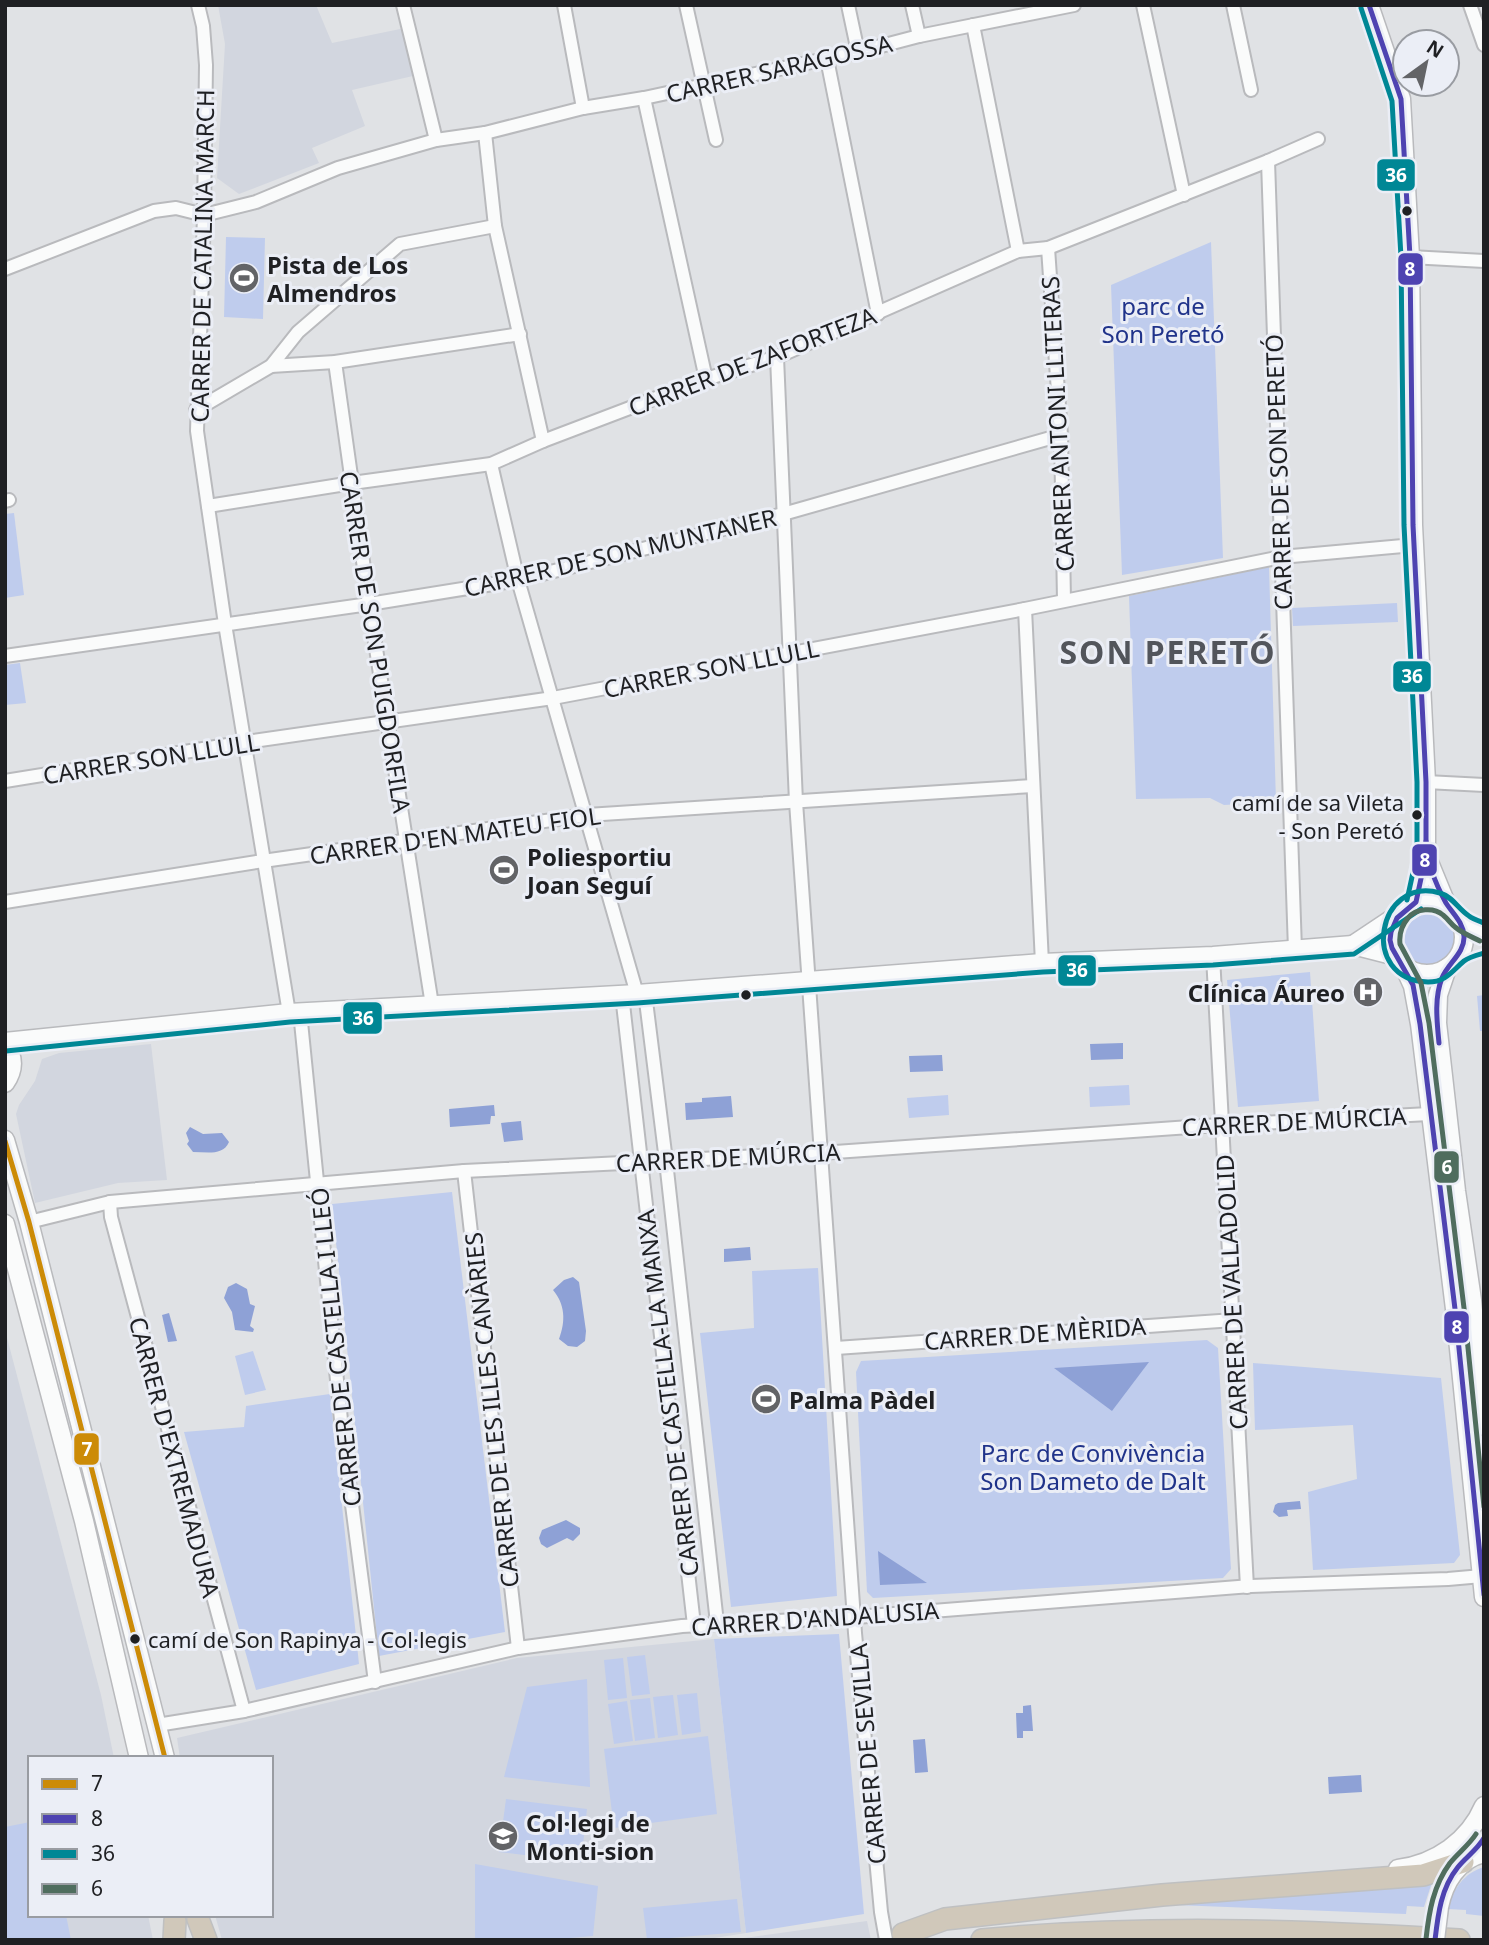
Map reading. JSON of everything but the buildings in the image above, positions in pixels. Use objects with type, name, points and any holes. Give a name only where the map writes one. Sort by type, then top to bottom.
[{"type":"highway","points":[[895,1937],[945,1919],[1162,1895],[1423,1875],[1472,1858]]},
{"type":"highway","points":[[198,1925],[206,1940]]},
{"type":"highway","points":[[982,1940],[1111,1932],[1204,1930],[1336,1933],[1459,1940]]},
{"type":"street","name":"CARRER DE CATALINA MARCH","points":[[198,5],[204,26],[206,65],[197,431],[225,624],[246,742]]},
{"type":"street","points":[[404,5],[436,140]]},
{"type":"street","points":[[564,5],[583,108]]},
{"type":"street","points":[[686,5],[716,140]]},
{"type":"street","points":[[848,5],[858,52]]},
{"type":"street","points":[[912,5],[919,36]]},
{"type":"street","name":"CARRER SARAGOSSA","points":[[485,134],[583,108],[644,98],[858,52],[1021,11],[1074,5]]},
{"type":"street","points":[[1143,5],[1184,195]]},
{"type":"street","points":[[1233,5],[1251,90]]},
{"type":"street","points":[[1369,5],[1402,99],[1410,257],[1414,545],[1426,782],[1426,855],[1416,902]]},
{"type":"street","points":[[1470,5],[1484,45]]},
{"type":"street","points":[[972,25],[1018,251]]},
{"type":"street","points":[[827,59],[878,314]]},
{"type":"street","points":[[644,98],[706,379]]},
{"type":"street","points":[[5,269],[154,211],[176,208],[204,215],[256,202],[338,169],[436,140],[485,134],[495,226],[543,441]]},
{"type":"street","name":"CARRER DE ZAFORTEZA","points":[[208,506],[352,482],[491,464],[543,441],[706,379],[777,356],[1018,251],[1048,248],[1318,139]]},
{"type":"street","name":"CARRER DE SON PERETÓ","points":[[1268,161],[1295,950]]},
{"type":"street","points":[[197,410],[271,366],[298,332],[400,244],[495,226]]},
{"type":"street","name":"CARRER ANTONI LLITERAS","points":[[1048,248],[1061,435],[1064,600]]},
{"type":"street","points":[[1410,257],[1484,261]]},
{"type":"street","points":[[271,366],[335,362],[520,334]]},
{"type":"street","name":"CARRER DE SEVILLA","points":[[777,356],[796,802],[856,1617],[855,1633],[881,1912],[895,1937]]},
{"type":"street","name":"CARRER DE SON PUIGDORFILA","points":[[335,362],[369,604],[432,1005]]},
{"type":"street","name":"CARRER DE SON MUNTANER","points":[[5,656],[518,580],[783,514],[1061,435]]},
{"type":"street","points":[[491,464],[518,580],[587,815],[635,994]]},
{"type":"street","name":"CARRER SON LLULL","points":[[5,781],[246,742],[553,698],[1024,609],[1281,557],[1414,545]]},
{"type":"street","points":[[1024,609],[1042,962]]},
{"type":"street","name":"CARRER DE CASTELLA I LLEÓ","points":[[246,742],[263,860],[295,1013],[317,1184],[343,1434],[375,1682]]},
{"type":"street","points":[[1426,782],[1484,785]]},
{"type":"street","name":"CARRER D'EN MATEU FIOL","points":[[5,902],[263,860],[587,815],[1033,786]]},
{"type":"street","points":[[1426,855],[1447,906],[1461,921],[1484,933]]},
{"type":"street","points":[[1353,945],[1416,902],[1427,900],[1447,906]]},
{"type":"street","points":[[1398,915],[1392,924],[1390,936],[1413,986],[1420,1024],[1455,1308],[1484,1597]]},
{"type":"street","points":[[1461,921],[1464,932],[1461,952]]},
{"type":"street","points":[[1484,944],[1461,952],[1447,968],[1438,995],[1437,1023],[1456,1191],[1472,1300],[1484,1426]]},
{"type":"street","points":[[5,1083],[12,1063],[5,1043],[87,1032],[295,1013],[635,994],[1042,962],[1213,956],[1353,945],[1399,960],[1421,973],[1447,968]]},
{"type":"street","name":"CARRER DE VALLADOLID","points":[[1213,956],[1247,1587]]},
{"type":"street","name":"CARRER DE CASTELLA-LA MANXA","points":[[635,994],[666,1161],[717,1623]]},
{"type":"street","name":"CARRER DE CASTELLA-LA MANXA","points":[[635,994],[640,1162],[694,1625]]},
{"type":"street","points":[[12,1063],[34,1040]]},
{"type":"street","name":"CARRER DE MÚRCIA","points":[[29,1222],[110,1202],[464,1171],[821,1153],[1222,1125],[1429,1114]]},
{"type":"street","points":[[5,1140],[29,1222],[164,1756]]},
{"type":"street","name":"CARRER DE LES ILLES CANÀRIES","points":[[464,1171],[518,1648]]},
{"type":"street","name":"CARRER D'EXTREMADURA","points":[[110,1202],[114,1231],[244,1711]]},
{"type":"street","points":[[5,1224],[84,1521],[139,1756]]},
{"type":"street","name":"CARRER DE MÈRIDA","points":[[836,1348],[1234,1320]]},
{"type":"street","name":"CARRER D'ANDALUSIA","points":[[157,1726],[244,1711],[518,1648],[694,1625],[856,1617],[1247,1587],[1482,1576]]},
{"type":"street","points":[[1341,1881],[1353,1875],[1411,1867],[1435,1858],[1467,1833],[1484,1806]]},
{"type":"street","points":[[1435,1940],[1438,1907],[1447,1883],[1472,1858],[1484,1838]]},
{"type":"shaded area","points":[[218,5],[316,5],[332,43],[405,28],[413,76],[352,90],[365,126],[312,148],[319,163],[239,194],[217,178],[225,44]]},
{"type":"shaded area","points":[[1123,1043],[1123,1059],[1091,1060],[1090,1044]]},
{"type":"shaded area","points":[[151,1044],[167,1180],[118,1183],[35,1203],[16,1114],[35,1081],[42,1059],[59,1053]]},
{"type":"shaded area","points":[[942,1055],[943,1071],[910,1072],[909,1056]]},
{"type":"shaded area","points":[[731,1096],[733,1117],[686,1120],[685,1103],[702,1102],[702,1098]]},
{"type":"shaded area","points":[[494,1105],[495,1116],[491,1116],[490,1124],[450,1127],[449,1109]]},
{"type":"shaded area","points":[[521,1121],[523,1140],[504,1142],[501,1123]]},
{"type":"shaded area","points":[[190,1127],[203,1134],[222,1133],[229,1142],[219,1151],[193,1152],[187,1144],[189,1141],[186,1133]]},
{"type":"shaded area","points":[[750,1247],[751,1260],[724,1262],[724,1249]]},
{"type":"shaded area","points":[[573,1277],[579,1282],[586,1331],[585,1341],[577,1347],[568,1346],[559,1339],[563,1313],[553,1290],[564,1280]]},
{"type":"shaded area","points":[[236,1283],[247,1289],[250,1304],[255,1306],[250,1326],[254,1329],[253,1332],[235,1330],[232,1312],[224,1298],[228,1287]]},
{"type":"shaded area","points":[[169,1313],[177,1341],[168,1342],[162,1315]]},
{"type":"shaded area","points":[[5,1330],[101,1695],[114,1756],[28,1756],[28,1917],[148,1917],[153,1940],[5,1940]]},
{"type":"shaded area","points":[[1149,1362],[1112,1411],[1054,1368]]},
{"type":"shaded area","points":[[1300,1501],[1301,1509],[1287,1510],[1288,1516],[1279,1517],[1273,1512],[1278,1503]]},
{"type":"shaded area","points":[[566,1520],[580,1528],[580,1534],[573,1541],[567,1538],[547,1548],[541,1544],[539,1538],[542,1530]]},
{"type":"shaded area","points":[[878,1551],[927,1583],[880,1585]]},
{"type":"shaded area","name":"Col·legi de Monti-sion","points":[[714,1639],[746,1933],[702,1940],[222,1940],[216,1917],[273,1917],[273,1756],[180,1756],[177,1738],[517,1658]]},
{"type":"shaded area","points":[[1031,1705],[1033,1731],[1023,1731],[1023,1738],[1017,1738],[1016,1713],[1023,1713],[1023,1706]]},
{"type":"shaded area","points":[[925,1739],[928,1772],[915,1773],[913,1740]]},
{"type":"shaded area","points":[[1361,1775],[1362,1792],[1329,1794],[1328,1777]]},
{"type":"shaded area","points":[[867,1921],[871,1940],[730,1940]]},
{"type":"green space","name":"Pista de Los Almendros","points":[[226,237],[265,238],[263,319],[224,317]]},
{"type":"green space","name":"parc de Son Peretó","points":[[1211,242],[1223,558],[1122,575],[1111,285]]},
{"type":"green space","points":[[14,513],[24,595],[5,598],[5,514]]},
{"type":"green space","points":[[1269,567],[1276,802],[1224,805],[1210,798],[1136,799],[1129,596]]},
{"type":"green space","points":[[1397,603],[1398,622],[1293,626],[1292,608]]},
{"type":"green space","points":[[20,663],[26,703],[5,705],[5,665]]},
{"type":"green space","points":[[1429,906],[1450,915],[1459,936],[1450,957],[1429,966],[1408,957],[1399,936],[1408,915]]},
{"type":"green space","points":[[1310,972],[1319,1101],[1238,1107],[1227,980]]},
{"type":"green space","points":[[1484,995],[1484,1031],[1480,1031],[1477,996]]},
{"type":"green space","points":[[1129,1085],[1130,1105],[1090,1107],[1089,1087]]},
{"type":"green space","points":[[948,1095],[949,1115],[909,1118],[907,1098]]},
{"type":"green space","points":[[452,1192],[505,1632],[379,1656],[332,1204]]},
{"type":"green space","points":[[818,1268],[837,1596],[731,1607],[700,1333],[754,1328],[752,1271]]},
{"type":"green space","name":"Parc de Convivència Son Dameto de Dalt","points":[[1207,1340],[1218,1348],[1231,1569],[1223,1578],[873,1598],[867,1592],[856,1372],[861,1361]]},
{"type":"green space","points":[[253,1351],[266,1390],[245,1395],[235,1356]]},
{"type":"green space","points":[[1253,1363],[1441,1378],[1460,1555],[1454,1563],[1313,1570],[1308,1492],[1357,1479],[1353,1425],[1255,1430]]},
{"type":"green space","points":[[330,1394],[359,1664],[256,1690],[184,1432],[244,1427],[246,1406]]},
{"type":"green space","points":[[839,1634],[864,1914],[746,1933],[714,1639]]},
{"type":"green space","points":[[645,1655],[650,1694],[632,1696],[627,1657]]},
{"type":"green space","points":[[623,1658],[627,1698],[608,1700],[604,1660]]},
{"type":"green space","points":[[587,1679],[590,1787],[504,1777],[527,1687]]},
{"type":"green space","points":[[697,1693],[701,1732],[682,1735],[677,1695]]},
{"type":"green space","points":[[673,1695],[678,1735],[658,1738],[653,1697]]},
{"type":"green space","points":[[650,1698],[655,1738],[635,1741],[630,1700]]},
{"type":"green space","points":[[627,1701],[633,1741],[614,1744],[608,1704]]},
{"type":"green space","points":[[708,1736],[717,1814],[614,1828],[604,1749]]},
{"type":"green space","points":[[506,1799],[587,1809],[581,1862],[499,1852]]},
{"type":"green space","points":[[28,1822],[28,1917],[66,1917],[71,1940],[5,1940],[5,1827]]},
{"type":"green space","points":[[475,1864],[598,1886],[593,1936],[548,1940],[475,1940]]},
{"type":"green space","points":[[1484,1867],[1484,1916],[1466,1914],[1466,1910],[1448,1909],[1460,1883],[1471,1873]]},
{"type":"green space","points":[[1433,1879],[1424,1907],[1407,1906],[1406,1914],[1176,1905]]},
{"type":"green space","points":[[737,1899],[741,1932],[647,1940],[643,1908]]},
{"type":"transit line","name":"8","points":[[1369,5],[1401,99],[1410,257],[1413,525],[1426,782],[1426,855],[1416,902],[1397,918],[1390,940],[1413,985],[1420,1024],[1455,1309],[1484,1595]]},
{"type":"transit line","name":"36","points":[[1361,8],[1392,101],[1401,257],[1404,525],[1417,782],[1417,854],[1407,900]]},
{"type":"transit line","name":"8","points":[[1426,841],[1435,880],[1446,903],[1460,922],[1464,936],[1462,948],[1439,986],[1439,1043]]},
{"type":"transit line","name":"36","points":[[1484,923],[1469,916],[1445,895],[1419,892],[1402,899],[1390,913],[1384,930],[1384,948],[1391,965],[1406,977],[1434,982],[1444,978],[1466,960],[1484,953]]},
{"type":"transit line","name":"36","points":[[6,1051],[290,1022],[637,1003],[1043,972],[1213,965],[1354,954],[1421,909]]},
{"type":"transit line","name":"6","points":[[1480,941],[1458,929],[1439,912],[1425,910],[1408,918],[1403,927],[1400,944],[1421,983],[1429,1023],[1464,1308],[1484,1507]]},
{"type":"transit line","name":"7","points":[[5,1141],[29,1222],[164,1756]]},
{"type":"transit line","name":"6","points":[[1426,1939],[1430,1909],[1444,1872],[1476,1834]]},
{"type":"transit line","name":"8","points":[[1435,1940],[1439,1911],[1452,1875],[1484,1838]]},
{"type":"place","name":"Pista de Los Almendros","points":[[244,278]]},
{"type":"place","name":"camí de sa Vileta - Son Peretó","points":[[1417,815]]},
{"type":"place","name":"Poliesportiu Joan Seguí","points":[[504,870]]},
{"type":"place","name":"Clínica Áureo","points":[[1368,992]]},
{"type":"place","name":"Palma Pàdel","points":[[766,1399]]},
{"type":"place","name":"camí de Son Rapinya - Col·legis","points":[[135,1639]]},
{"type":"place","name":"Col·legi de Monti-sion","points":[[503,1836]]},
{"type":"district","name":"SON PERETÓ","points":[[1168,651]]}]
